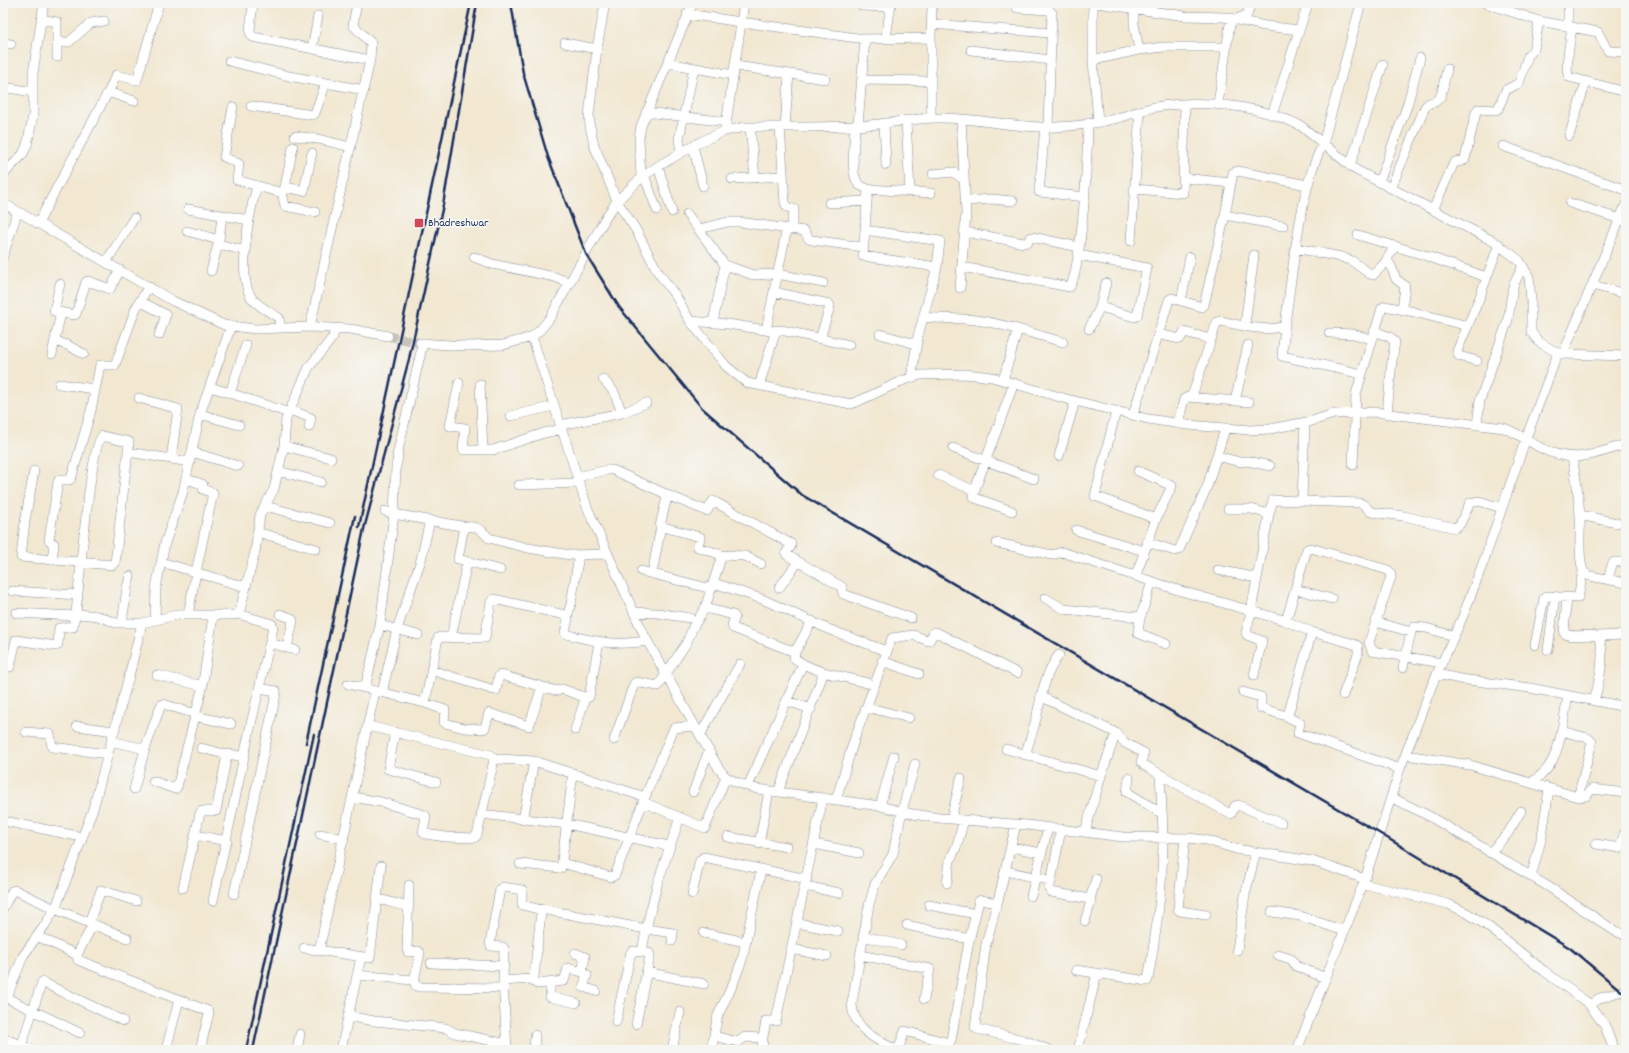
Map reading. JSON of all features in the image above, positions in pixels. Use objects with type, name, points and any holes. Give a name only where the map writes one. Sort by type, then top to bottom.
[{"type":"street","points":[[3,175],[23,154],[27,145],[32,116],[33,73],[44,3]]},
{"type":"street","points":[[38,224],[60,179],[109,91],[116,75],[137,80],[160,3]]},
{"type":"street","points":[[253,3],[250,30],[251,35],[370,60]]},
{"type":"street","points":[[310,327],[370,60],[371,43],[353,25],[357,3]]},
{"type":"street","points":[[605,3],[590,102],[590,126],[594,145],[618,201],[636,230],[658,272],[677,298],[690,321],[726,366],[743,381],[759,386],[851,404],[904,380],[920,375],[965,374],[992,377],[1075,401],[1133,415],[1178,424],[1225,429],[1270,429],[1305,423],[1334,414],[1355,412],[1387,413],[1504,428],[1526,438],[1546,450],[1572,458],[1588,456],[1626,444]]},
{"type":"street","points":[[657,210],[642,176],[639,138],[641,126],[668,64],[687,14],[693,3]]},
{"type":"street","points":[[726,127],[744,3]]},
{"type":"street","points":[[859,3],[862,6],[890,5],[886,38]]},
{"type":"street","points":[[931,118],[931,38],[933,4],[935,3]]},
{"type":"street","points":[[962,267],[1069,288],[1071,286],[1078,251],[1093,122],[1093,3]]},
{"type":"street","points":[[1096,3],[1134,6],[1185,16],[1224,17],[1234,20],[1299,30]]},
{"type":"street","points":[[1218,104],[1230,24],[1234,20],[1246,15],[1251,3]]},
{"type":"street","points":[[1272,115],[1308,4],[1297,3]]},
{"type":"street","points":[[1361,3],[1323,144],[1317,156],[1307,185],[1295,248],[1282,356],[1362,374]]},
{"type":"street","points":[[1485,3],[1514,8],[1539,21],[1598,32],[1608,51],[1626,51]]},
{"type":"street","points":[[1568,3],[1570,27],[1567,75],[1572,79],[1626,92]]},
{"type":"street","points":[[1134,6],[1134,24],[1139,50]]},
{"type":"street","points":[[1017,8],[1049,7],[1052,13],[1046,127],[1039,192],[1085,197]]},
{"type":"street","points":[[687,14],[865,39],[931,38]]},
{"type":"street","points":[[312,49],[318,16]]},
{"type":"street","points":[[41,19],[57,22],[57,57]]},
{"type":"street","points":[[57,43],[69,42],[88,25],[94,22],[104,21]]},
{"type":"street","points":[[1433,210],[1453,165],[1455,162],[1465,159],[1478,109],[1498,109],[1508,88],[1519,83],[1528,56],[1534,49],[1539,21]]},
{"type":"street","points":[[932,24],[1051,33]]},
{"type":"street","points":[[865,39],[854,161],[855,177],[859,185],[868,189],[931,193]]},
{"type":"street","points":[[565,43],[597,49]]},
{"type":"street","points":[[1093,60],[1139,50],[1184,46],[1227,47]]},
{"type":"street","points":[[971,50],[1050,60]]},
{"type":"street","points":[[1379,182],[1407,106],[1420,58]]},
{"type":"street","points":[[228,61],[248,67],[364,90]]},
{"type":"street","points":[[668,64],[694,68],[789,74],[825,79]]},
{"type":"street","points":[[1350,166],[1383,64]]},
{"type":"street","points":[[681,152],[679,140],[694,68]]},
{"type":"street","points":[[1391,188],[1425,107],[1429,103],[1435,102],[1441,96],[1447,69]]},
{"type":"street","points":[[766,330],[794,209],[787,207],[785,203],[783,176],[782,127],[789,74]]},
{"type":"street","points":[[862,80],[931,81]]},
{"type":"street","points":[[1569,136],[1586,82]]},
{"type":"street","points":[[251,106],[313,115],[326,83]]},
{"type":"street","points":[[3,87],[32,92]]},
{"type":"street","points":[[109,91],[134,101]]},
{"type":"street","points":[[646,112],[684,117],[726,127],[857,125],[931,118],[962,119],[1046,127],[1118,118],[1140,110],[1185,104],[1218,104],[1258,111],[1300,126],[1350,166],[1499,244],[1512,253],[1523,266],[1529,277],[1531,286],[1531,332],[1538,342],[1560,354],[1626,356]]},
{"type":"street","points":[[1135,189],[1182,194],[1185,104]]},
{"type":"street","points":[[233,107],[224,157],[239,164],[238,181],[257,187],[304,191],[312,153]]},
{"type":"street","points":[[1131,241],[1140,110]]},
{"type":"street","points":[[960,288],[965,232],[962,119]]},
{"type":"street","points":[[906,121],[910,166],[910,191]]},
{"type":"street","points":[[884,123],[886,165]]},
{"type":"street","points":[[365,688],[380,624],[394,514],[397,455],[421,343],[485,347],[503,345],[532,337],[550,318],[606,217],[618,201],[642,176],[726,127]]},
{"type":"street","points":[[750,127],[755,178]]},
{"type":"street","points":[[295,136],[318,139],[351,147]]},
{"type":"street","points":[[693,146],[703,186]]},
{"type":"street","points":[[1503,146],[1626,190]]},
{"type":"street","points":[[293,147],[283,190],[285,206],[315,212]]},
{"type":"street","points":[[658,166],[672,212]]},
{"type":"street","points":[[1133,415],[1169,300],[1172,298],[1202,307],[1204,305],[1225,215],[1233,172],[1238,171],[1307,185]]},
{"type":"street","points":[[933,174],[953,172],[964,179]]},
{"type":"street","points":[[732,179],[783,176]]},
{"type":"street","points":[[1183,178],[1230,183]]},
{"type":"street","points":[[257,187],[249,220],[246,251],[246,278],[249,292],[255,301],[279,318],[280,328]]},
{"type":"street","points":[[868,189],[862,254],[864,256],[937,267]]},
{"type":"street","points":[[829,203],[867,201]]},
{"type":"street","points":[[965,201],[1013,201]]},
{"type":"street","points":[[3,203],[22,216],[212,320],[230,326],[255,329],[310,327],[368,331],[388,336]]},
{"type":"street","points":[[1570,203],[1623,220]]},
{"type":"street","points":[[1297,1050],[1364,882],[1400,769],[1486,555],[1526,438],[1560,354],[1623,220],[1626,204]]},
{"type":"street","points":[[188,210],[249,220]]},
{"type":"street","points":[[687,214],[725,265],[753,275],[778,274],[823,283]]},
{"type":"street","points":[[1225,215],[1283,226]]},
{"type":"street","points":[[3,256],[22,216]]},
{"type":"street","points":[[210,271],[218,242],[222,216]]},
{"type":"street","points":[[106,262],[134,218]]},
{"type":"street","points":[[699,229],[728,222],[739,222],[804,231],[809,239],[812,240],[863,247]]},
{"type":"street","points":[[865,230],[939,239],[941,242],[937,267],[916,344],[911,378]]},
{"type":"street","points":[[188,231],[246,251]]},
{"type":"street","points":[[965,232],[1024,243],[1028,242],[1032,237],[1078,251],[1147,268],[1137,316],[1134,317],[1100,307]]},
{"type":"street","points":[[1358,235],[1486,277]]},
{"type":"street","points":[[1477,361],[1458,354],[1499,244]]},
{"type":"street","points":[[1295,248],[1352,261],[1373,275],[1384,264],[1395,246]]},
{"type":"street","points":[[1244,325],[1254,256]]},
{"type":"street","points":[[474,257],[497,265],[555,277],[570,283]]},
{"type":"street","points":[[1181,301],[1190,257]]},
{"type":"street","points":[[1387,260],[1396,279],[1405,286],[1402,309]]},
{"type":"street","points":[[713,322],[725,265]]},
{"type":"street","points":[[1477,425],[1480,400],[1508,320],[1513,286],[1523,266]]},
{"type":"street","points":[[60,284],[54,310],[75,315],[86,282],[88,281],[110,289],[120,270]]},
{"type":"street","points":[[1089,329],[1100,307],[1106,283]]},
{"type":"street","points":[[1592,285],[1626,294]]},
{"type":"street","points":[[52,560],[54,544],[49,540],[58,482],[59,480],[71,479],[91,411],[100,364],[115,365],[140,301],[149,286]]},
{"type":"street","points":[[774,292],[829,304],[830,306],[820,339]]},
{"type":"street","points":[[140,301],[166,315],[159,335]]},
{"type":"street","points":[[1353,465],[1356,394],[1373,335],[1383,307],[1402,309],[1468,326]]},
{"type":"street","points":[[52,354],[61,312]]},
{"type":"street","points":[[923,317],[978,320],[1018,329],[1063,342]]},
{"type":"street","points":[[690,321],[713,322],[766,330],[776,330],[849,345]]},
{"type":"street","points":[[1192,396],[1216,322],[1218,321],[1261,328],[1280,328],[1285,325]]},
{"type":"street","points":[[155,620],[156,588],[161,562],[186,479],[200,414],[230,326]]},
{"type":"street","points":[[238,614],[255,552],[260,515],[274,489],[284,446],[286,419],[309,367],[333,337],[335,329]]},
{"type":"street","points":[[1004,380],[1018,329]]},
{"type":"street","points":[[759,386],[776,330]]},
{"type":"street","points":[[1158,334],[1180,339],[1184,332],[1211,339]]},
{"type":"street","points":[[1329,333],[1390,337],[1395,342],[1387,413]]},
{"type":"street","points":[[880,334],[916,344]]},
{"type":"street","points":[[532,337],[587,507],[647,641],[719,769],[726,777],[748,786],[774,791],[880,806],[951,819],[1016,824],[1124,837],[1186,838],[1206,840],[1236,849],[1312,861],[1364,882],[1448,904],[1467,913],[1486,925],[1590,1005],[1605,1026],[1614,1050]]},
{"type":"street","points":[[56,341],[84,354]]},
{"type":"street","points":[[230,392],[246,345]]},
{"type":"street","points":[[1235,401],[1248,345]]},
{"type":"street","points":[[603,379],[614,392],[622,413]]},
{"type":"street","points":[[459,383],[450,426],[465,428],[464,450],[492,450],[561,427],[622,413],[646,403]]},
{"type":"street","points":[[1012,511],[975,498],[973,495],[1014,383]]},
{"type":"street","points":[[59,384],[95,389]]},
{"type":"street","points":[[480,384],[483,450]]},
{"type":"street","points":[[210,387],[311,418],[309,427]]},
{"type":"street","points":[[1178,424],[1184,399],[1188,397],[1192,396],[1249,402]]},
{"type":"street","points":[[139,398],[178,409],[171,459]]},
{"type":"street","points":[[1060,456],[1075,401]]},
{"type":"street","points":[[511,416],[554,406]]},
{"type":"street","points":[[1116,411],[1094,496],[1156,519]]},
{"type":"street","points":[[200,414],[239,425]]},
{"type":"street","points":[[1302,500],[1305,423]]},
{"type":"street","points":[[1076,530],[1146,546],[1175,551],[1179,550],[1199,507],[1225,429]]},
{"type":"street","points":[[10,667],[16,640],[56,646],[58,644],[59,628],[74,626],[76,615],[82,562],[89,494],[95,456],[100,438],[102,436],[129,442],[114,563],[112,565],[82,562],[22,558],[20,556],[34,471]]},
{"type":"street","points":[[284,446],[331,458]]},
{"type":"street","points":[[953,448],[1034,479]]},
{"type":"street","points":[[128,452],[190,462]]},
{"type":"street","points":[[192,452],[238,466]]},
{"type":"street","points":[[1217,456],[1240,462],[1248,461],[1270,466]]},
{"type":"street","points":[[1534,645],[1544,598],[1546,596],[1555,596],[1578,598],[1583,571],[1581,562],[1580,515],[1572,458]]},
{"type":"street","points":[[519,485],[578,480],[607,470],[613,470],[667,495],[707,510],[713,501],[791,544],[786,554],[842,587],[842,594],[911,618]]},
{"type":"street","points":[[278,471],[322,482]]},
{"type":"street","points":[[1136,576],[1156,519],[1172,486],[1138,471]]},
{"type":"street","points":[[938,475],[975,491]]},
{"type":"street","points":[[186,479],[202,484],[203,489],[213,493],[188,616]]},
{"type":"street","points":[[652,574],[661,526],[659,524],[667,495]]},
{"type":"street","points":[[1254,675],[1262,641],[1246,634],[1273,500],[1360,503],[1371,512],[1404,516],[1455,528],[1460,524],[1470,503],[1479,502],[1502,508]]},
{"type":"street","points":[[265,506],[330,523]]},
{"type":"street","points":[[1228,509],[1251,509],[1269,514]]},
{"type":"street","points":[[385,511],[394,514],[479,529],[489,538],[528,548],[579,555],[608,554]]},
{"type":"street","points":[[1580,515],[1617,523]]},
{"type":"street","points":[[319,951],[368,726],[397,629],[421,560],[430,520]]},
{"type":"street","points":[[464,526],[457,558],[500,570]]},
{"type":"street","points":[[661,526],[700,537],[698,547],[722,555],[745,556],[761,564]]},
{"type":"street","points":[[257,532],[316,549]]},
{"type":"street","points":[[997,543],[1052,555],[1062,552],[1152,581],[1286,621],[1312,632],[1358,646],[1358,654],[1343,696]]},
{"type":"street","points":[[1286,621],[1307,549],[1309,548],[1388,570],[1390,572],[1391,577],[1369,642],[1372,651],[1405,658],[1424,659],[1442,663]]},
{"type":"street","points":[[579,555],[565,633],[600,642],[627,644],[647,641]]},
{"type":"street","points":[[614,740],[634,684],[636,682],[658,686],[667,675],[687,642],[693,627],[705,608],[722,555]]},
{"type":"street","points":[[161,562],[246,587]]},
{"type":"street","points":[[451,638],[467,562]]},
{"type":"street","points":[[779,588],[798,562]]},
{"type":"street","points":[[1608,579],[1614,562],[1626,562]]},
{"type":"street","points":[[641,570],[652,574],[713,586],[762,599],[845,636],[886,651]]},
{"type":"street","points":[[1218,570],[1257,578]]},
{"type":"street","points":[[1583,571],[1585,574],[1590,576],[1626,583]]},
{"type":"street","points":[[122,623],[126,588],[130,576]]},
{"type":"street","points":[[1152,581],[1140,617],[1138,633],[1166,644]]},
{"type":"street","points":[[1295,589],[1332,599]]},
{"type":"street","points":[[12,591],[78,595]]},
{"type":"street","points":[[1548,650],[1555,596]]},
{"type":"street","points":[[1567,597],[1564,633],[1571,635],[1597,636],[1626,634]]},
{"type":"street","points":[[1045,598],[1064,609],[1140,617]]},
{"type":"street","points":[[425,703],[438,638],[485,638],[491,602],[494,599],[567,617]]},
{"type":"street","points":[[705,608],[733,615],[733,628],[795,652]]},
{"type":"street","points":[[634,612],[656,613],[690,618]]},
{"type":"street","points":[[16,613],[98,616],[116,623],[142,623],[177,616],[238,614],[272,624],[274,628],[213,901]]},
{"type":"street","points":[[270,643],[291,649],[293,621],[291,618],[280,614]]},
{"type":"street","points":[[153,781],[175,789],[177,787],[203,686],[212,616]]},
{"type":"street","points":[[812,622],[795,652],[794,658],[803,664],[824,672],[873,685]]},
{"type":"street","points":[[1376,622],[1411,632]]},
{"type":"street","points":[[80,1033],[9,999],[4,995],[9,992],[23,956],[55,909],[93,809],[142,623]]},
{"type":"street","points":[[380,624],[418,635]]},
{"type":"street","points":[[1403,668],[1411,632],[1414,627],[1419,626],[1454,636]]},
{"type":"street","points":[[836,800],[873,685],[892,638],[913,635],[928,641],[935,631],[1017,673]]},
{"type":"street","points":[[1289,717],[1312,632]]},
{"type":"street","points":[[1594,701],[1602,672],[1600,642],[1597,636]]},
{"type":"street","points":[[576,730],[585,699],[589,697],[600,642]]},
{"type":"street","points":[[1025,755],[1038,709],[1040,696],[1048,672],[1059,655]]},
{"type":"street","points":[[882,661],[919,674]]},
{"type":"street","points":[[700,735],[740,664]]},
{"type":"street","points":[[748,786],[788,701],[803,664]]},
{"type":"street","points":[[431,670],[494,690],[496,690],[499,676],[501,675],[557,691],[562,689],[585,699]]},
{"type":"street","points":[[759,844],[774,791],[811,709],[824,672]]},
{"type":"street","points":[[1437,674],[1460,679],[1530,688],[1626,707]]},
{"type":"street","points":[[157,675],[203,686]]},
{"type":"street","points":[[348,684],[425,703],[445,710],[445,723],[464,728],[484,729],[489,714],[529,726],[542,687]]},
{"type":"street","points":[[234,894],[276,694],[276,691],[260,688]]},
{"type":"street","points":[[1243,692],[1261,697],[1261,708],[1289,717],[1300,723],[1298,731],[1299,734],[1400,769]]},
{"type":"street","points":[[1040,696],[1116,733],[1125,743],[1143,752],[1141,763],[1230,814],[1232,814],[1235,806],[1238,805],[1281,824]]},
{"type":"street","points":[[1531,783],[1539,778],[1550,765],[1561,731],[1568,696]]},
{"type":"street","points":[[788,701],[811,709]]},
{"type":"street","points":[[134,789],[145,750],[162,704],[231,724]]},
{"type":"street","points":[[866,707],[909,718]]},
{"type":"street","points":[[77,726],[114,731]]},
{"type":"street","points":[[368,726],[491,756],[494,760]]},
{"type":"street","points":[[562,863],[614,876],[674,728],[695,726]]},
{"type":"street","points":[[1561,731],[1588,738],[1592,742],[1578,797]]},
{"type":"street","points":[[26,732],[50,734],[52,747],[108,754]]},
{"type":"street","points":[[395,732],[388,769],[436,782]]},
{"type":"street","points":[[1085,832],[1101,776],[1116,733]]},
{"type":"street","points":[[111,741],[145,750]]},
{"type":"street","points":[[201,748],[244,757]]},
{"type":"street","points":[[1006,749],[1101,776]]},
{"type":"street","points":[[693,792],[708,750]]},
{"type":"street","points":[[183,888],[201,812],[216,811],[226,757],[228,754]]},
{"type":"street","points":[[1406,754],[1470,765],[1578,797],[1586,796],[1592,789],[1626,793]]},
{"type":"street","points":[[880,806],[894,756]]},
{"type":"street","points":[[353,797],[381,802],[425,815],[424,833],[470,839],[476,837],[494,760]]},
{"type":"street","points":[[494,760],[534,761],[573,772],[644,799],[704,828],[707,827],[726,777]]},
{"type":"street","points":[[524,820],[534,761]]},
{"type":"street","points":[[916,764],[902,811],[893,854],[875,884],[869,905],[852,1003],[853,1013],[860,1026],[868,1034],[897,1050],[904,1031],[950,1042],[969,939],[980,900],[997,903]]},
{"type":"street","points":[[520,864],[561,868],[573,772]]},
{"type":"street","points":[[1076,970],[1146,982],[1148,980],[1160,898],[1163,838],[1160,774]]},
{"type":"street","points":[[951,819],[961,778]]},
{"type":"street","points":[[1129,778],[1127,792],[1161,813]]},
{"type":"street","points":[[1531,877],[1542,836],[1549,789]]},
{"type":"street","points":[[1391,796],[1429,816],[1531,877],[1610,927],[1626,935]]},
{"type":"street","points":[[761,1050],[763,1042],[762,1037],[766,1021],[776,1021],[823,798]]},
{"type":"street","points":[[1490,853],[1508,833],[1520,811]]},
{"type":"street","points":[[481,814],[566,824],[669,846]]},
{"type":"street","points":[[642,952],[646,929],[669,846],[680,817]]},
{"type":"street","points":[[947,883],[950,861],[957,846],[964,820]]},
{"type":"street","points":[[8,822],[82,837]]},
{"type":"street","points":[[1016,824],[998,901],[986,944],[975,1026],[977,1029],[1023,1040],[1049,1050]]},
{"type":"street","points":[[1032,896],[1035,877],[1048,828]]},
{"type":"street","points":[[1061,830],[1049,889],[1051,892],[1090,898]]},
{"type":"street","points":[[1596,844],[1620,848],[1626,831]]},
{"type":"street","points":[[320,834],[344,839]]},
{"type":"street","points":[[196,835],[226,841]]},
{"type":"street","points":[[728,837],[759,844],[787,847]]},
{"type":"street","points":[[1186,838],[1178,909],[1180,911],[1206,915]]},
{"type":"street","points":[[814,844],[860,853]]},
{"type":"street","points":[[1011,847],[1041,854]]},
{"type":"street","points":[[1237,950],[1245,895],[1256,852]]},
{"type":"street","points":[[692,894],[700,860],[704,857],[806,882],[839,893]]},
{"type":"street","points":[[304,948],[370,958],[381,866]]},
{"type":"street","points":[[711,1050],[718,1015],[738,971],[761,870]]},
{"type":"street","points":[[1005,871],[1049,880],[1050,882]]},
{"type":"street","points":[[1085,921],[1096,879]]},
{"type":"street","points":[[409,885],[407,950],[408,952],[420,953],[414,981],[416,986],[503,985],[533,978]]},
{"type":"street","points":[[348,1016],[381,1022],[446,1028],[455,1033],[507,1047],[503,985],[504,948],[491,946],[490,943],[501,887],[522,890],[522,905],[542,910],[544,908],[646,929],[673,933],[672,941]]},
{"type":"street","points":[[3,908],[14,890],[55,909],[127,938]]},
{"type":"street","points":[[136,901],[101,890],[91,923],[77,955],[79,961],[208,1012],[200,1050]]},
{"type":"street","points":[[377,899],[391,901],[397,905],[408,906]]},
{"type":"street","points":[[928,905],[976,914]]},
{"type":"street","points":[[542,910],[533,978],[535,983],[564,981],[568,968],[587,975],[583,986],[596,991]]},
{"type":"street","points":[[1272,912],[1300,916],[1344,931]]},
{"type":"street","points":[[797,923],[838,931]]},
{"type":"street","points":[[907,926],[969,939]]},
{"type":"street","points":[[704,933],[745,942]]},
{"type":"street","points":[[37,936],[77,955]]},
{"type":"street","points":[[864,936],[901,944]]},
{"type":"street","points":[[791,949],[827,956]]},
{"type":"street","points":[[616,1022],[631,952],[633,951],[649,953],[650,955],[636,1024]]},
{"type":"street","points":[[575,953],[585,957],[582,972]]},
{"type":"street","points":[[1278,954],[1291,959],[1296,966],[1326,978]]},
{"type":"street","points":[[860,955],[930,970],[924,999]]},
{"type":"street","points":[[341,1050],[361,957]]},
{"type":"street","points":[[431,963],[503,966]]},
{"type":"street","points":[[646,972],[704,984]]},
{"type":"street","points":[[1078,1050],[1097,973]]},
{"type":"street","points":[[357,975],[414,981]]},
{"type":"street","points":[[21,1048],[41,983],[43,982],[123,1021]]},
{"type":"street","points":[[550,982],[550,997],[576,1003]]},
{"type":"street","points":[[1590,1005],[1600,998],[1621,991],[1626,994]]},
{"type":"street","points":[[166,1050],[179,1000]]},
{"type":"street","points":[[672,1050],[680,1012]]},
{"type":"street","points":[[297,1050],[300,1034]]},
{"type":"street","points":[[534,1050],[535,1036]]},
{"type":"street","points":[[714,1036],[738,1042],[746,1037],[762,1037]]},
{"type":"street","points":[[3,1038],[21,1048],[33,1050]]},
{"type":"tunnel","points":[[388,336],[420,343]]},
{"type":"railway","points":[[359,527],[471,3]]},
{"type":"railway","points":[[253,1050],[364,529],[409,359],[443,205],[477,3]]},
{"type":"railway","points":[[511,3],[523,73],[548,157],[586,254],[619,307],[702,408],[802,495],[1379,833],[1570,948],[1626,995]]},
{"type":"railway","points":[[306,743],[355,516]]},
{"type":"railway","points":[[246,1050],[314,734]]},
{"type":"place","name":"Bhadreshwar","points":[[419,223]]}]
